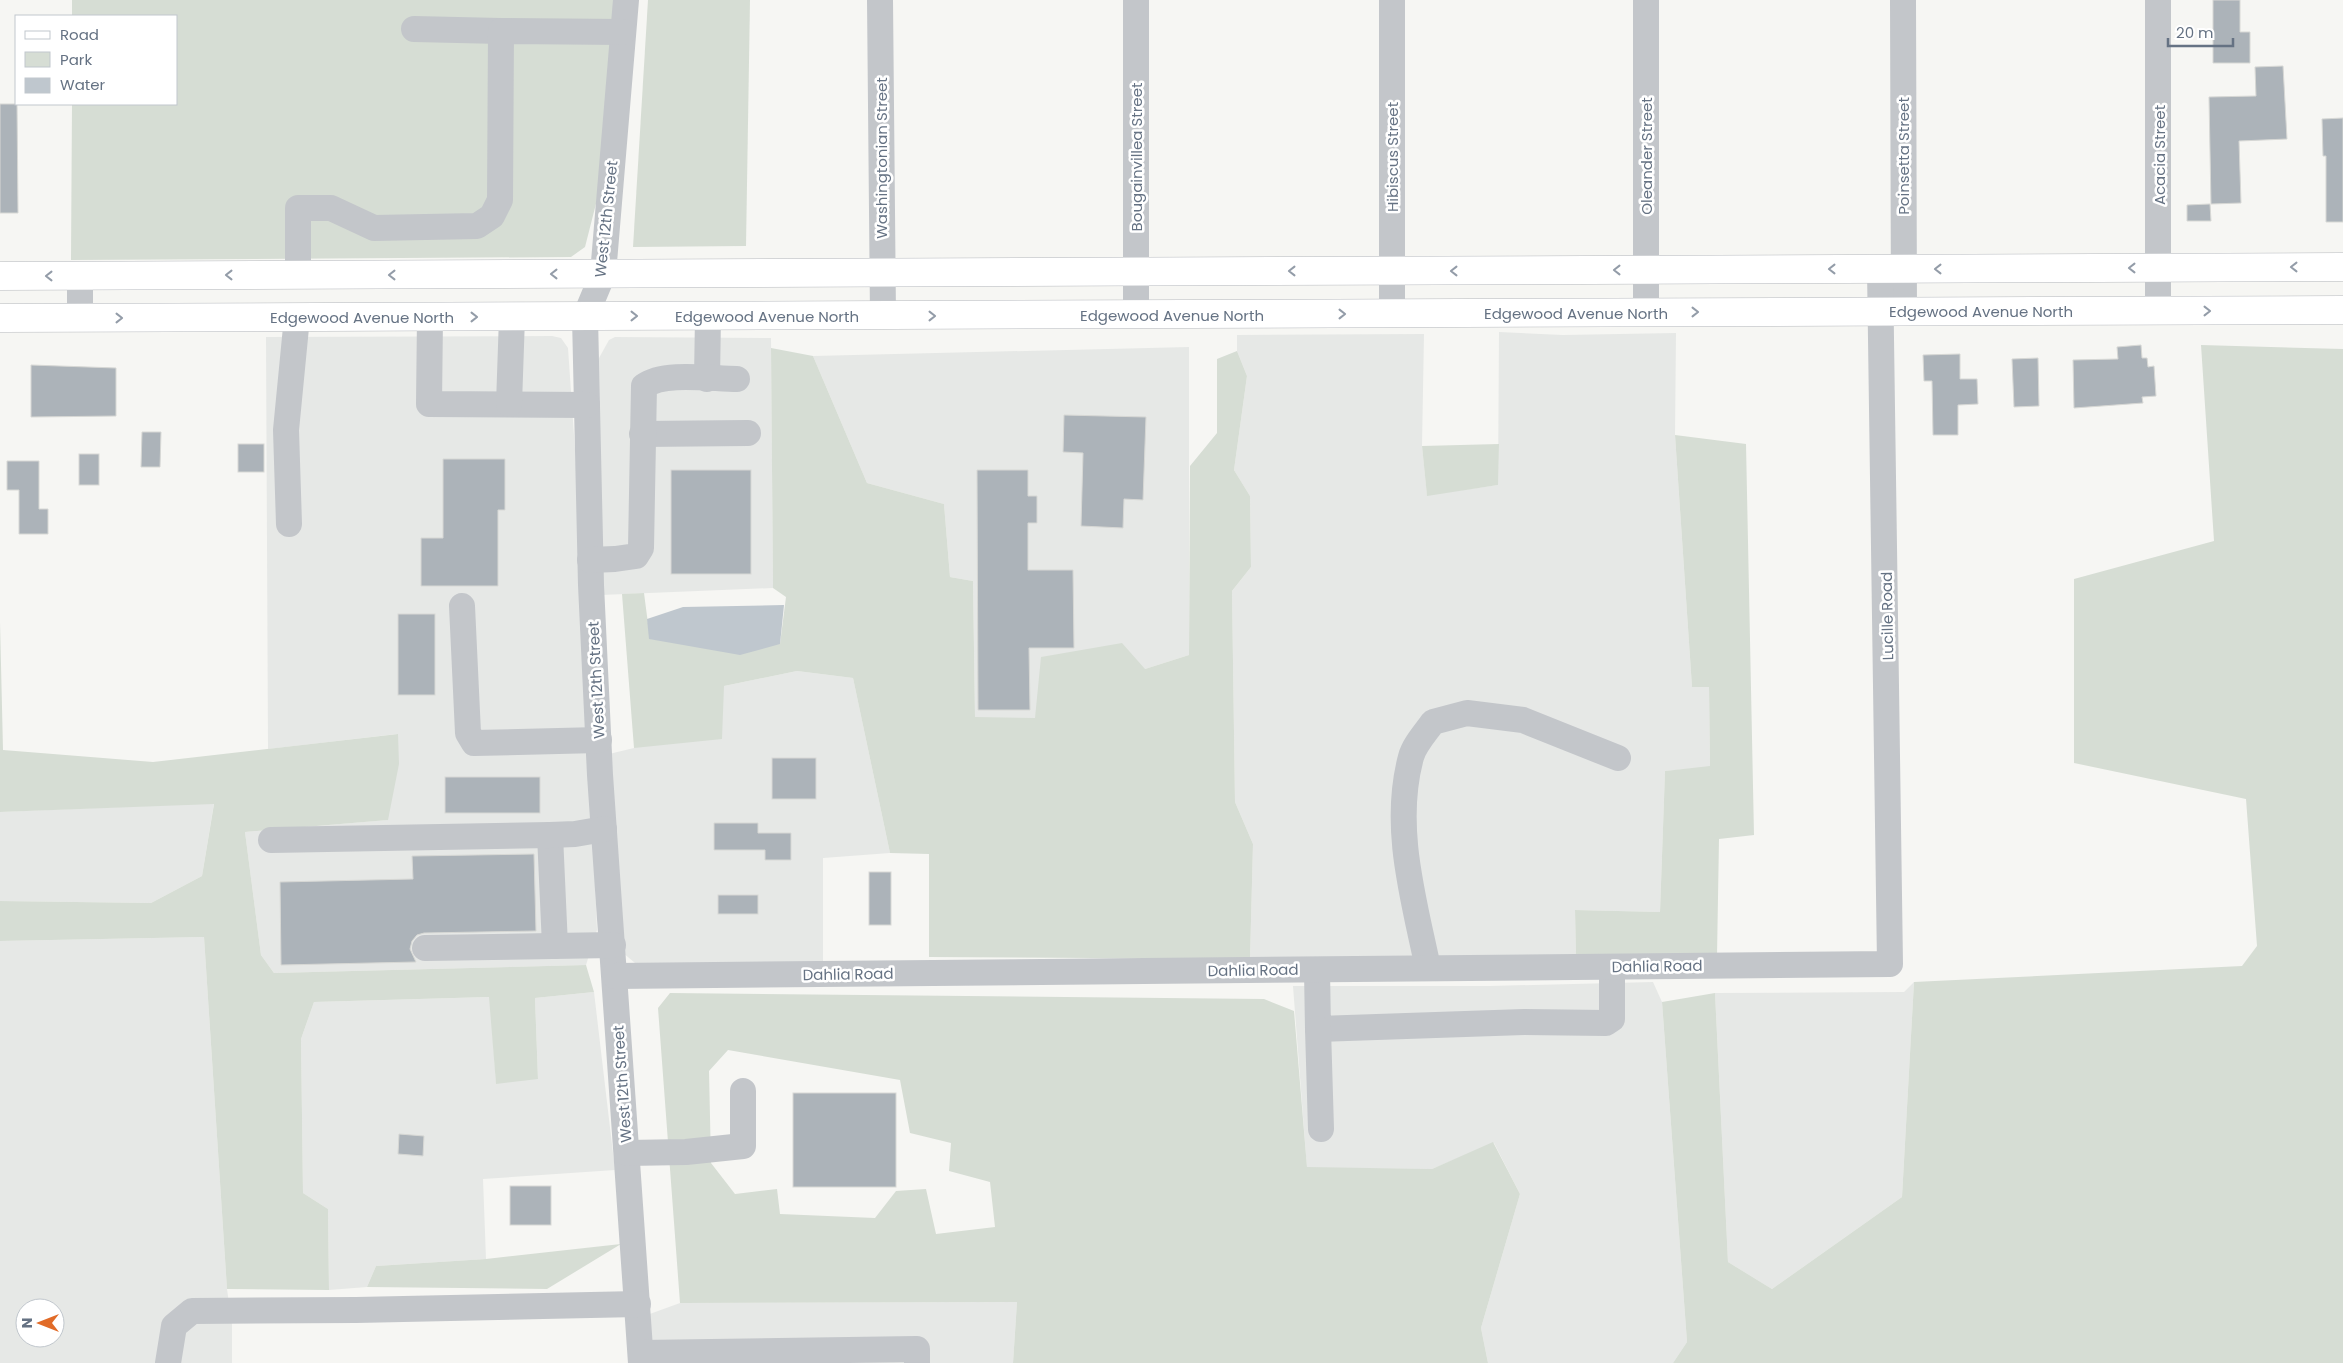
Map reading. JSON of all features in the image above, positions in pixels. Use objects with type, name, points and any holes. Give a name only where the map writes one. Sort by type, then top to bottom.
[{"type":"main road","points":[[0,276],[2343,267]]},
{"type":"main road","name":"Edgewood Avenue North","points":[[0,318],[2343,310]]},
{"type":"street","name":"West 12th Street","points":[[626,0],[603,274],[585,317],[590,560],[599,740],[641,1358]]},
{"type":"street","name":"Washingtonian Street","points":[[880,0],[883,316]]},
{"type":"street","name":"Bougainvillea Street","points":[[1136,0],[1136,315]]},
{"type":"street","name":"Hibiscus Street","points":[[1392,0],[1392,314]]},
{"type":"street","name":"Oleander Street","points":[[1646,0],[1646,313]]},
{"type":"street","name":"Poinsetta Street","points":[[1892,269],[1903,0]]},
{"type":"street","name":"Acacia Street","points":[[2158,0],[2158,311]]},
{"type":"street","points":[[414,29],[623,32]]},
{"type":"street","points":[[298,275],[298,208],[331,208],[374,228],[477,226],[492,216],[500,200],[501,31]]},
{"type":"street","name":"Lucille Road","points":[[1890,964],[1886,554],[1892,269]]},
{"type":"street","points":[[80,275],[80,318]]},
{"type":"street","points":[[707,379],[708,316]]},
{"type":"street","points":[[289,524],[286,430],[297,317]]},
{"type":"street","points":[[430,317],[430,404],[587,405]]},
{"type":"street","points":[[509,404],[512,317]]},
{"type":"street","points":[[590,560],[628,558],[636,556],[641,548],[644,386],[652,380],[674,377],[737,379]]},
{"type":"street","points":[[642,434],[748,433]]},
{"type":"street","points":[[462,606],[468,733],[474,743],[599,740]]},
{"type":"street","points":[[1428,968],[1403,837],[1403,801],[1411,756],[1433,722],[1467,713],[1523,720],[1618,758]]},
{"type":"street","points":[[271,840],[550,835],[604,829]]},
{"type":"street","points":[[550,835],[555,946]]},
{"type":"street","points":[[425,948],[612,945]]},
{"type":"street","name":"Dahlia Road","points":[[615,976],[1890,964]]},
{"type":"street","points":[[1318,1029],[1524,1022],[1606,1023],[1612,1019],[1612,967]]},
{"type":"street","points":[[1316,970],[1321,1129]]},
{"type":"street","points":[[627,1153],[686,1152],[743,1146],[743,1091]]},
{"type":"street","points":[[168,1363],[174,1326],[192,1310],[356,1310],[638,1304]]},
{"type":"street","points":[[641,1358],[917,1349],[917,1363]]},
{"type":"shaded area","points":[[1499,332],[1563,335],[1676,333],[1675,435],[1692,687],[1709,687],[1710,767],[1665,771],[1660,912],[1575,910],[1576,957],[1250,959],[1253,844],[1235,802],[1232,591],[1251,567],[1250,496],[1234,470],[1247,376],[1237,351],[1237,335],[1424,334],[1422,446],[1427,495],[1498,485]]},
{"type":"shaded area","points":[[552,336],[561,338],[568,348],[580,523],[597,930],[586,965],[274,973],[261,955],[245,832],[387,820],[397,734],[268,749],[266,337]]},
{"type":"shaded area","points":[[615,337],[771,338],[773,588],[601,595],[599,358],[609,340]]},
{"type":"shaded area","points":[[1189,347],[1189,655],[1145,669],[1035,718],[975,718],[973,581],[950,577],[944,504],[867,483],[813,356]]},
{"type":"shaded area","points":[[797,671],[853,678],[890,853],[823,858],[823,964],[635,963],[622,952],[609,754],[634,748],[724,686]]},
{"type":"shaded area","points":[[214,803],[202,876],[151,903],[0,901],[0,812]]},
{"type":"shaded area","points":[[204,937],[227,1289],[232,1324],[232,1363],[0,1363],[0,941]]},
{"type":"shaded area","points":[[1653,982],[1662,1002],[1687,1342],[1673,1363],[1488,1363],[1481,1328],[1520,1194],[1494,1143],[1432,1169],[1307,1168],[1293,986],[1490,986]]},
{"type":"shaded area","points":[[1914,982],[1902,1197],[1772,1289],[1728,1262],[1715,993],[1904,992]]},
{"type":"shaded area","points":[[594,992],[615,1170],[483,1179],[486,1259],[376,1266],[367,1287],[329,1290],[328,1209],[303,1193],[301,1039],[314,1002],[490,997],[496,1083],[538,1078],[535,998]]},
{"type":"shaded area","points":[[1017,1302],[1013,1363],[650,1363],[647,1315],[680,1303]]},
{"type":"green space","points":[[72,0],[617,0],[600,188],[585,247],[571,257],[71,260],[72,105],[178,105],[178,15],[72,15]]},
{"type":"green space","points":[[648,0],[750,0],[746,246],[633,247]]},
{"type":"green space","points":[[2201,345],[2343,349],[2343,1363],[1673,1363],[1687,1342],[1662,1002],[1715,993],[1728,1262],[1772,1289],[1902,1197],[1914,982],[2242,966],[2257,946],[2246,799],[2074,763],[2074,579],[2214,541]]},
{"type":"green space","points":[[771,348],[813,356],[867,483],[944,504],[950,577],[973,581],[975,717],[1035,718],[1041,657],[1122,643],[1145,669],[1189,655],[1190,466],[1217,433],[1217,359],[1237,351],[1247,376],[1234,470],[1250,496],[1251,567],[1232,591],[1235,802],[1253,844],[1250,959],[929,957],[929,854],[890,853],[853,678],[797,671],[724,686],[722,739],[634,748],[622,594],[644,593],[650,639],[780,644],[786,597],[773,588]]},
{"type":"green space","points":[[1675,435],[1746,444],[1754,835],[1719,839],[1717,956],[1576,957],[1575,910],[1660,912],[1665,771],[1710,766],[1709,687],[1692,687]]},
{"type":"green space","points":[[1499,444],[1498,485],[1427,496],[1422,446]]},
{"type":"green space","points":[[0,622],[3,750],[153,762],[398,734],[399,764],[388,820],[245,832],[261,955],[274,973],[586,965],[594,992],[535,998],[538,1079],[496,1084],[489,997],[314,1002],[301,1039],[303,1193],[328,1209],[329,1290],[227,1289],[204,937],[0,941],[0,901],[151,903],[202,876],[214,804],[0,812]]},
{"type":"green space","points":[[670,993],[1264,999],[1294,1011],[1307,1167],[1432,1169],[1493,1142],[1520,1194],[1481,1328],[1488,1363],[1013,1363],[1017,1302],[680,1303],[658,1008]],"holes":[[[728,1050],[900,1080],[910,1133],[951,1143],[949,1171],[990,1182],[995,1227],[936,1234],[926,1189],[896,1191],[875,1218],[780,1214],[777,1189],[735,1194],[711,1163],[709,1071]]]},
{"type":"green space","points":[[621,1244],[547,1289],[367,1287],[376,1266],[486,1259]]},
{"type":"water","points":[[784,605],[780,644],[740,655],[649,639],[647,619],[683,607]]},
{"type":"building","points":[[2213,0],[2240,0],[2240,32],[2250,32],[2250,63],[2213,63]]},
{"type":"building","points":[[2283,66],[2287,139],[2239,141],[2241,203],[2211,204],[2209,97],[2256,96],[2255,67]]},
{"type":"building","points":[[0,104],[15,104],[17,105],[18,213],[0,213]]},
{"type":"building","points":[[2343,118],[2343,222],[2326,222],[2326,156],[2323,156],[2322,119]]},
{"type":"building","points":[[2210,204],[2211,221],[2187,221],[2187,205]]},
{"type":"building","points":[[2141,345],[2142,358],[2147,358],[2148,367],[2154,366],[2156,396],[2142,397],[2143,403],[2074,408],[2073,360],[2118,359],[2117,347]]},
{"type":"building","points":[[1960,354],[1960,379],[1977,379],[1978,404],[1958,405],[1958,435],[1933,435],[1932,381],[1924,381],[1923,355]]},
{"type":"building","points":[[2038,358],[2039,406],[2014,407],[2012,359]]},
{"type":"building","points":[[31,365],[116,368],[116,416],[31,417]]},
{"type":"building","points":[[1064,415],[1146,417],[1143,500],[1124,499],[1123,528],[1081,526],[1083,453],[1063,452]]},
{"type":"building","points":[[142,432],[161,432],[160,467],[141,467]]},
{"type":"building","points":[[238,444],[264,444],[264,472],[238,472]]},
{"type":"building","points":[[79,454],[99,454],[99,485],[79,485]]},
{"type":"building","points":[[443,459],[505,459],[505,510],[498,510],[498,586],[421,586],[421,538],[443,538]]},
{"type":"building","points":[[7,461],[39,461],[39,509],[48,509],[48,534],[19,534],[19,490],[7,490]]},
{"type":"building","points":[[671,470],[751,470],[751,574],[671,574]]},
{"type":"building","points":[[977,470],[1028,470],[1028,496],[1037,496],[1037,523],[1028,523],[1028,570],[1073,570],[1074,648],[1029,648],[1030,710],[978,710]]},
{"type":"building","points":[[398,614],[435,614],[435,695],[398,695]]},
{"type":"building","points":[[772,758],[816,758],[816,799],[772,799]]},
{"type":"building","points":[[445,777],[540,777],[540,813],[445,813]]},
{"type":"building","points":[[714,823],[758,823],[758,833],[791,833],[791,860],[765,860],[765,850],[714,850]]},
{"type":"building","points":[[534,854],[536,931],[424,933],[417,935],[412,941],[410,949],[416,962],[281,965],[280,882],[413,879],[412,856]]},
{"type":"building","points":[[869,872],[891,872],[891,925],[869,925]]},
{"type":"building","points":[[718,895],[758,895],[758,914],[718,914]]},
{"type":"building","points":[[793,1093],[896,1093],[896,1187],[793,1187]]},
{"type":"building","points":[[399,1134],[424,1136],[423,1156],[398,1154]]},
{"type":"building","points":[[510,1186],[551,1186],[551,1225],[510,1225]]}]
